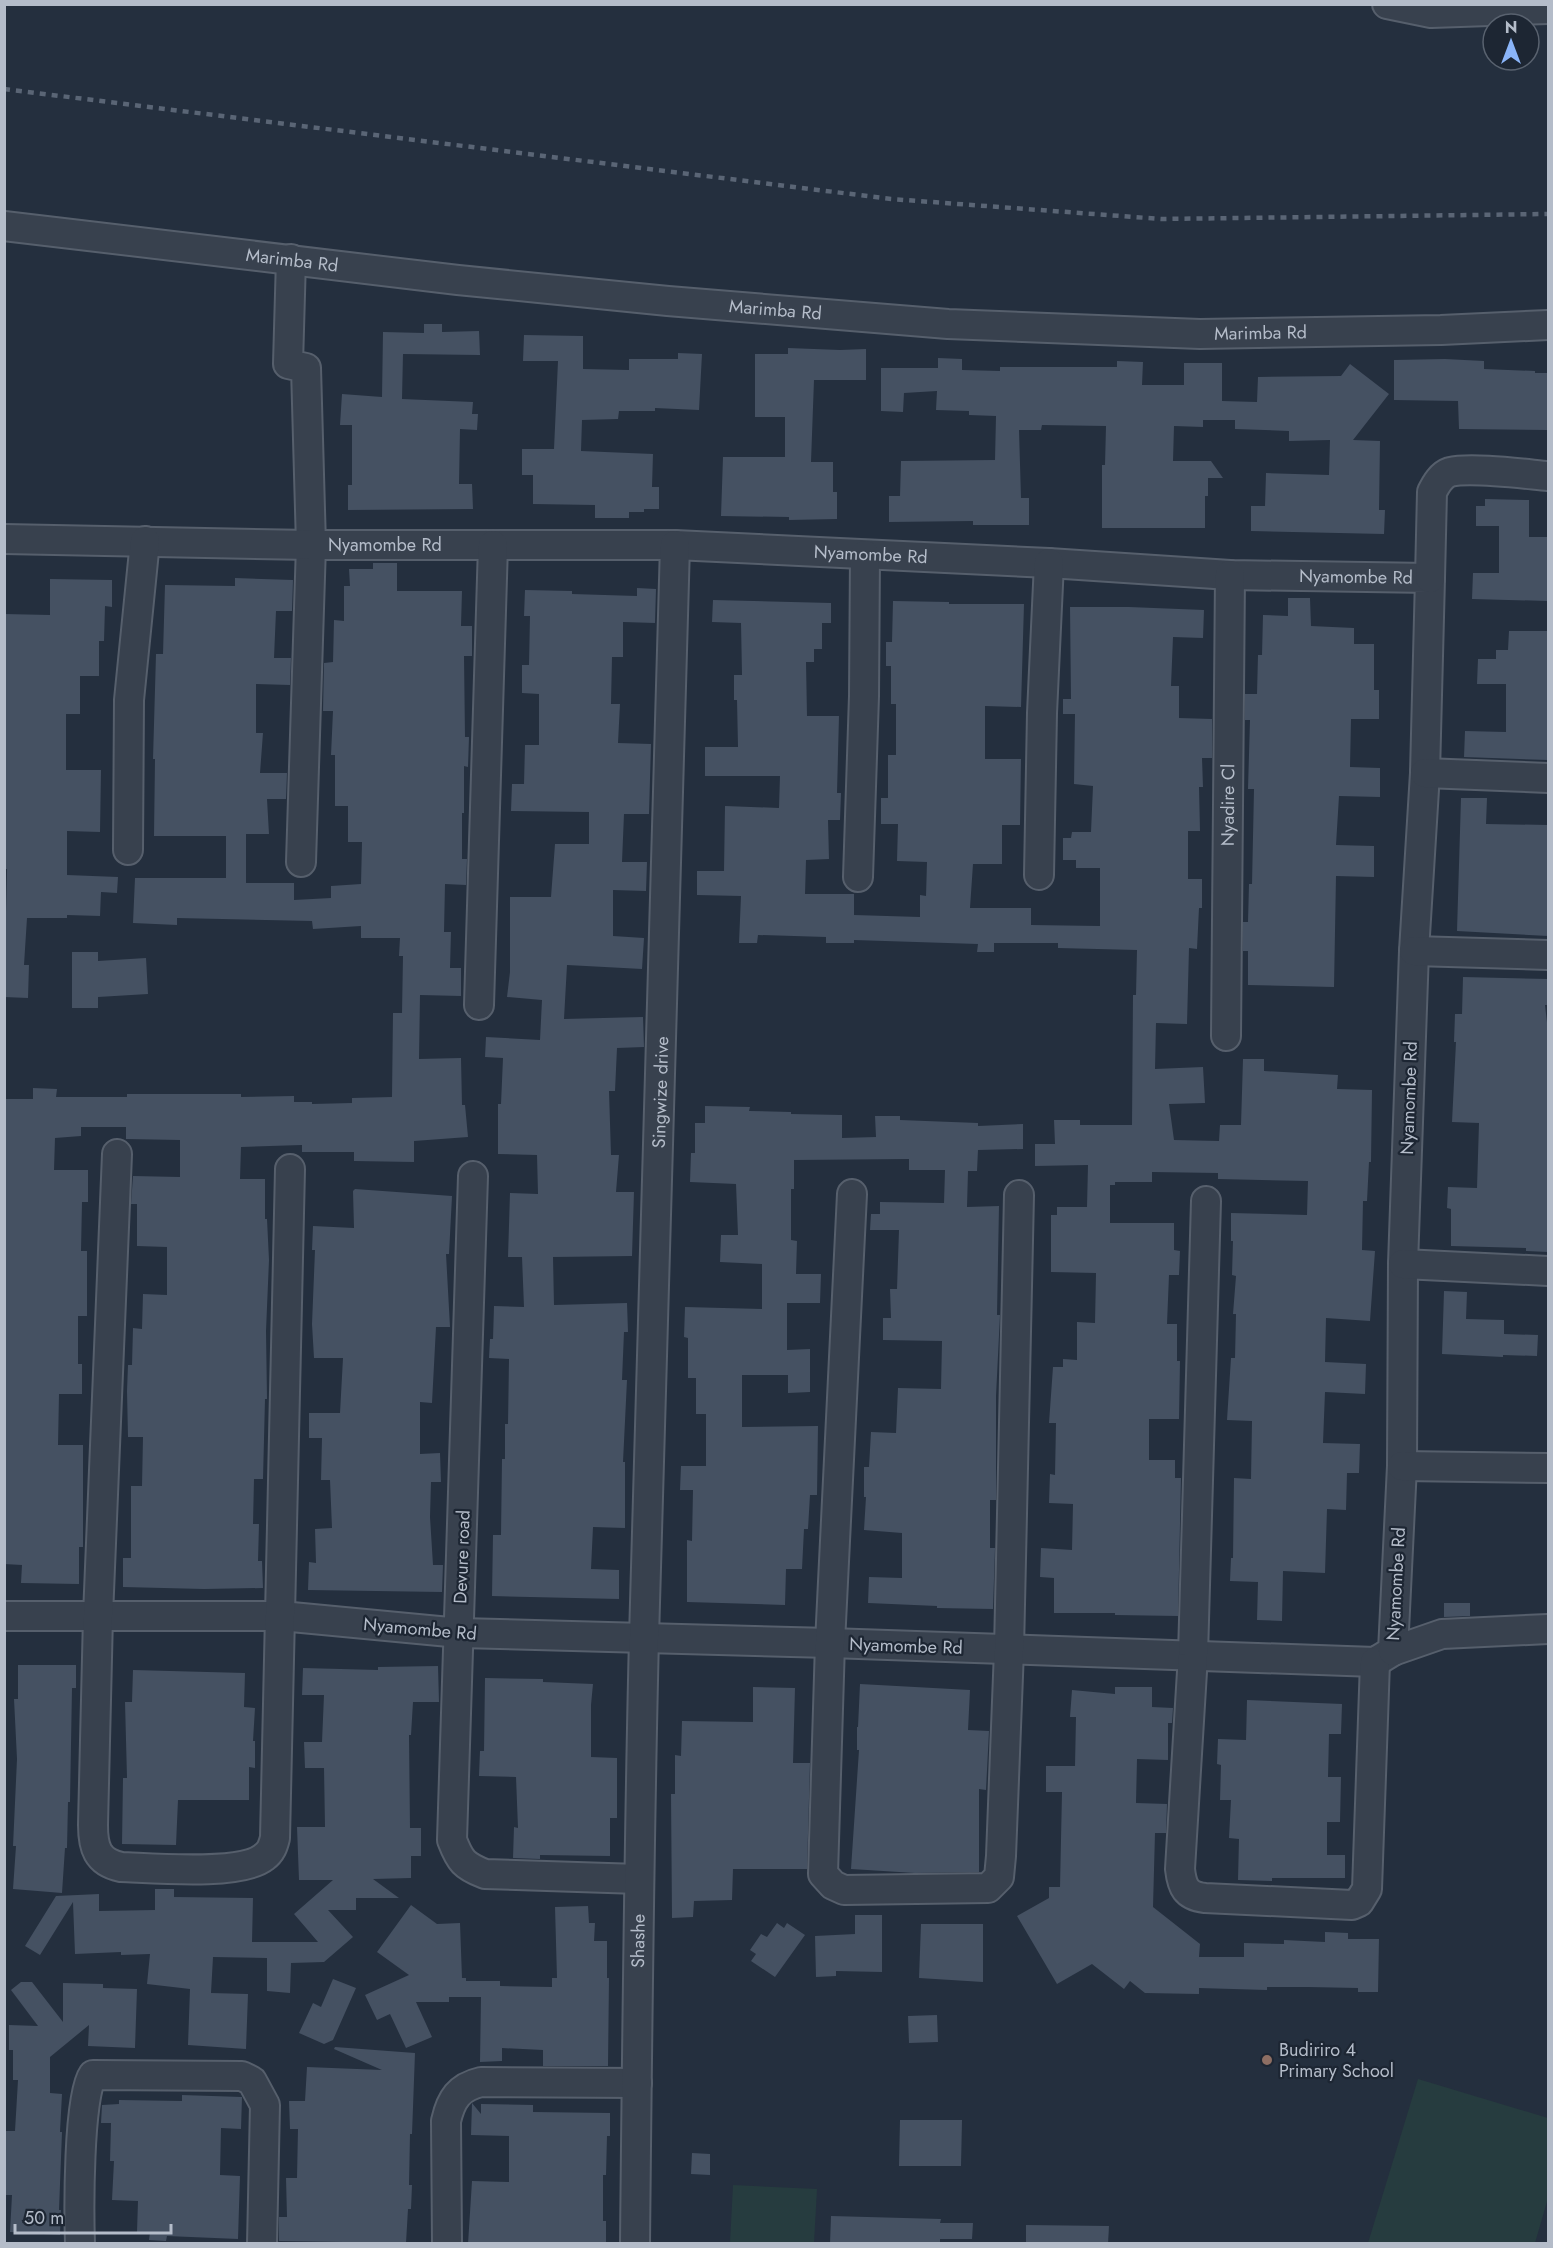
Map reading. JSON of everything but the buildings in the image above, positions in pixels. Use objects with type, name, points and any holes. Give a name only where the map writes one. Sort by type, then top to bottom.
[{"type":"street","points":[[1386,4],[1431,13],[1548,9]]},
{"type":"street","name":"Marimba Rd","points":[[4,226],[458,280],[645,299],[948,324],[1200,334],[1548,326]]},
{"type":"street","points":[[291,259],[288,364],[306,368],[311,545],[302,862]]},
{"type":"street","points":[[1430,578],[1432,492],[1438,480],[1449,472],[1469,471],[1548,476]]},
{"type":"street","name":"Nyamombe Rd","points":[[4,539],[311,545],[675,545],[1049,563],[1230,575],[1430,578],[1425,773],[1414,951],[1404,1264],[1402,1466],[1384,1656],[1193,1655],[830,1643],[644,1640],[460,1633],[281,1616],[4,1616]]},
{"type":"street","points":[[128,850],[129,700],[145,541]]},
{"type":"street","points":[[479,1005],[493,545]]},
{"type":"street","name":"Singwize drive","points":[[644,1640],[670,805],[675,545]]},
{"type":"street","points":[[858,877],[864,696],[865,555]]},
{"type":"street","points":[[1039,875],[1042,713],[1049,563]]},
{"type":"street","name":"Nyadire Cl","points":[[1226,1036],[1230,575]]},
{"type":"street","points":[[1425,773],[1548,778]]},
{"type":"street","points":[[1414,951],[1548,955]]},
{"type":"street","points":[[117,1154],[98,1616],[93,1825],[96,1850],[110,1864],[121,1867],[227,1868],[263,1859],[272,1849],[275,1838],[290,1169]]},
{"type":"street","name":"Devure road","points":[[473,1176],[452,1840],[459,1858],[470,1868],[485,1874],[639,1879]]},
{"type":"street","points":[[852,1194],[830,1643],[823,1874],[832,1885],[844,1890],[988,1888],[999,1877],[1009,1650],[1019,1195]]},
{"type":"street","points":[[1206,1202],[1193,1655],[1180,1869],[1187,1892],[1194,1897],[1205,1898],[1352,1905],[1359,1902],[1367,1889],[1384,1656],[1442,1634],[1548,1629]]},
{"type":"street","points":[[1404,1264],[1548,1270]]},
{"type":"street","points":[[1402,1466],[1548,1468]]},
{"type":"street","name":"Shashe","points":[[635,2244],[644,1640]]},
{"type":"street","points":[[80,2244],[79,2207],[84,2118],[89,2081],[93,2075],[242,2076],[252,2081],[265,2105],[262,2244]]},
{"type":"street","points":[[447,2244],[446,2121],[450,2106],[460,2090],[481,2082],[637,2083]]},
{"type":"green space","points":[[1418,2079],[1548,2118],[1548,2198],[1535,2243],[1368,2243]]},
{"type":"green space","points":[[733,2185],[817,2189],[814,2243],[730,2243]]},
{"type":"railway","points":[[4,89],[891,199],[1161,219],[1548,214]]},
{"type":"place","name":"Budiriro 4 Primary School","points":[[1267,2060]]}]
